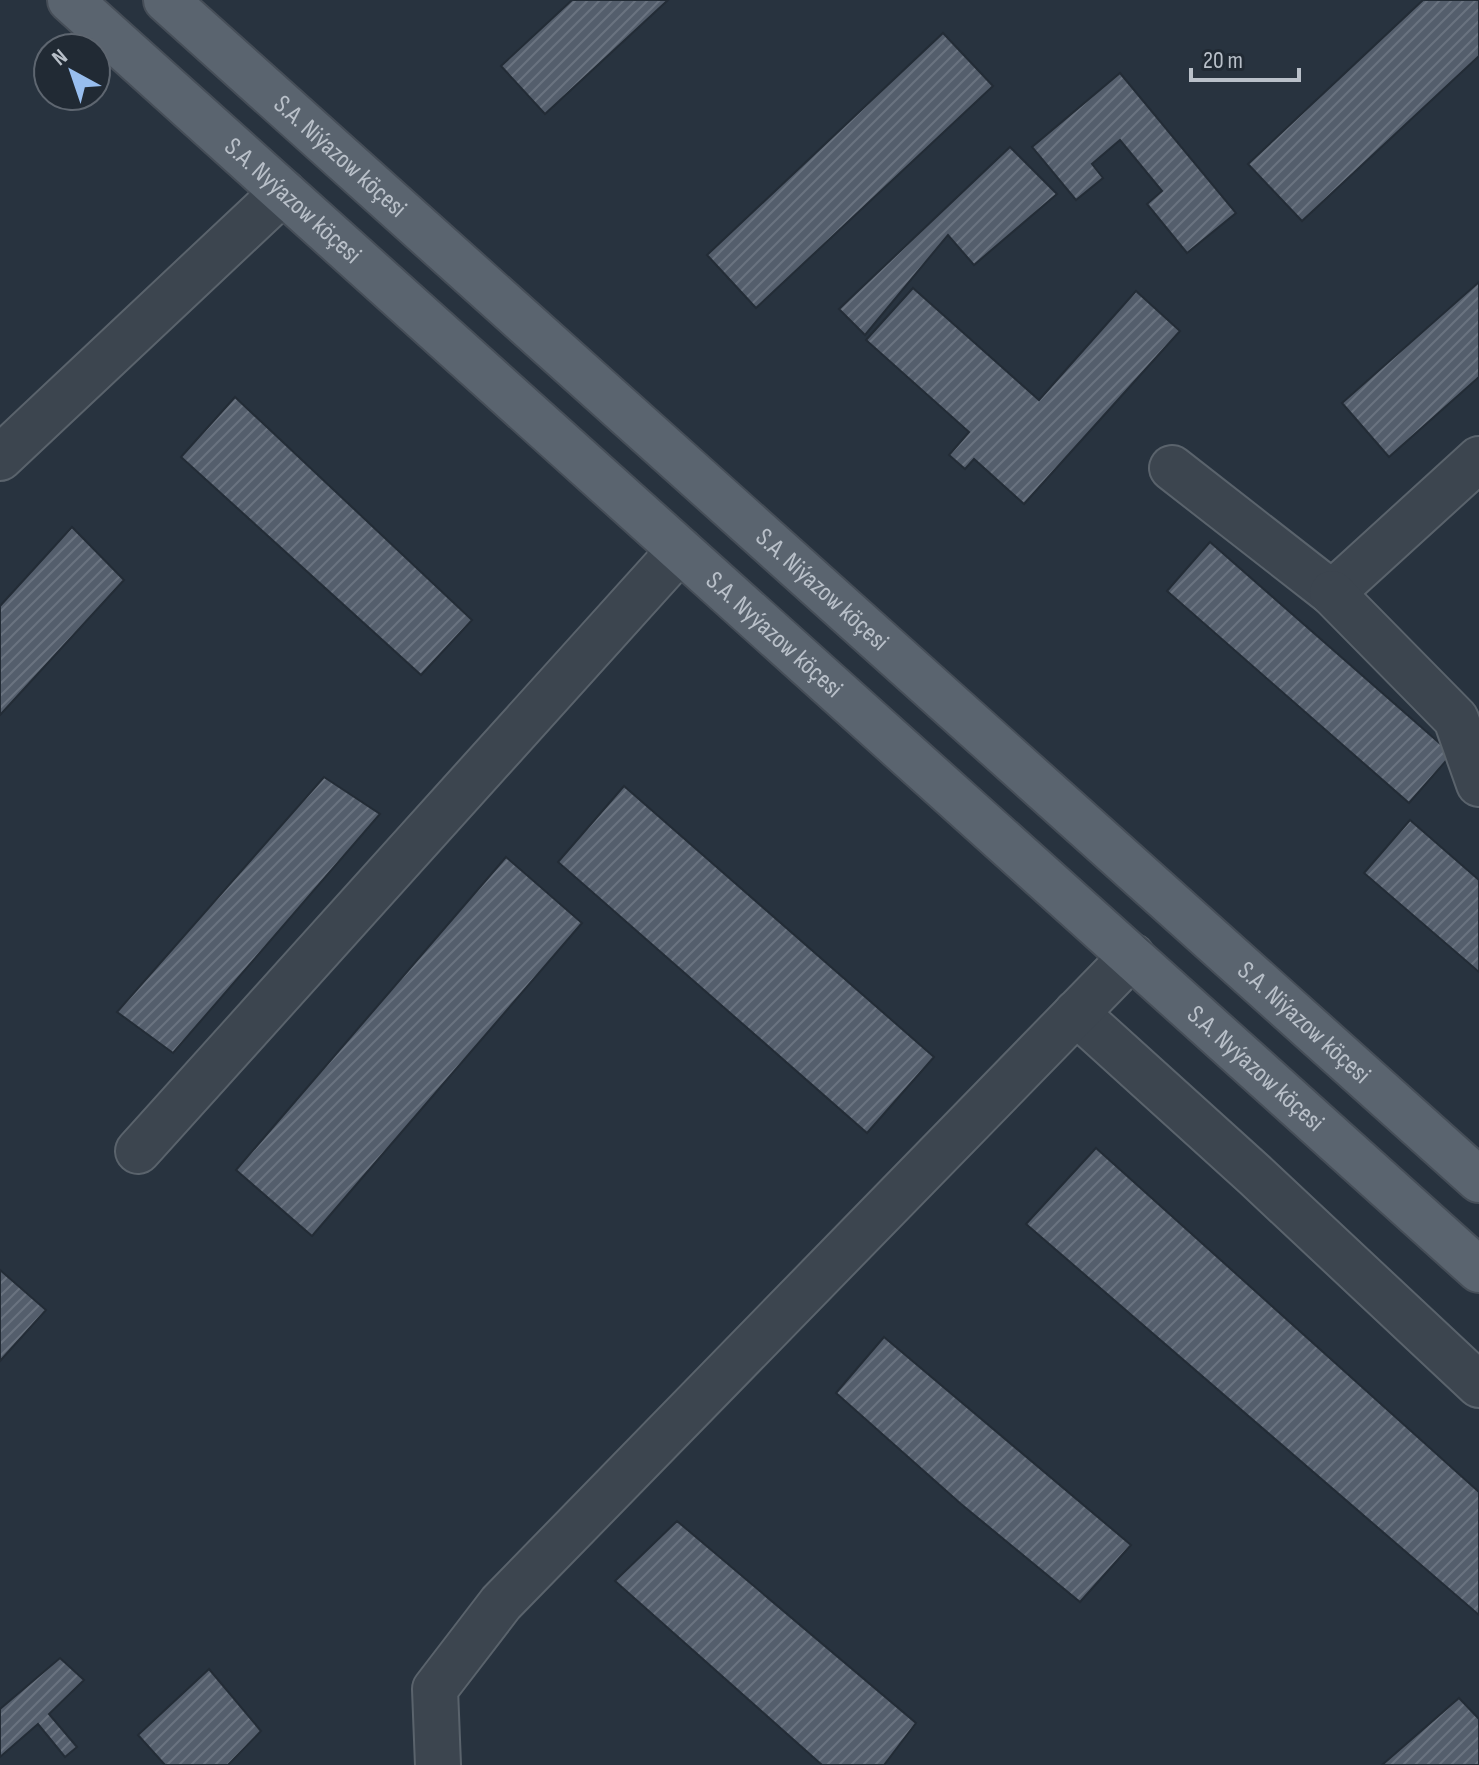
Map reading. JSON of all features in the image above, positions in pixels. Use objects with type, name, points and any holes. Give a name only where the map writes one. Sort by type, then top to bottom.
[{"type":"main road","name":"S.A. Nyýazow köçesi","points":[[70,0],[1479,1270]]},
{"type":"main road","name":"S.A. Niýazow köçesi","points":[[166,0],[1479,1180]]},
{"type":"street","points":[[0,458],[283,192]]},
{"type":"street","points":[[1332,593],[1479,459]]},
{"type":"street","points":[[1172,468],[1332,593],[1456,719],[1479,784]]},
{"type":"street","points":[[138,1151],[680,550]]},
{"type":"street","points":[[438,1765],[435,1689],[501,1603],[1132,956]]},
{"type":"street","points":[[1076,1013],[1479,1385]]},
{"type":"building","points":[[572,0],[668,0],[545,114],[501,66]]},
{"type":"building","points":[[1423,0],[1479,0],[1479,56],[1302,221],[1248,164]]},
{"type":"building","points":[[943,33],[993,86],[756,308],[707,255]]},
{"type":"building","points":[[1120,73],[1236,213],[1187,253],[1147,204],[1162,191],[1120,140],[1092,164],[1103,178],[1076,200],[1032,147]]},
{"type":"building","points":[[1010,147],[1057,194],[974,265],[948,235],[865,335],[839,309]]},
{"type":"building","points":[[1479,282],[1479,377],[1389,457],[1342,403]]},
{"type":"building","points":[[913,288],[1039,400],[1136,291],[1180,331],[1024,504],[974,459],[965,469],[949,455],[969,432],[866,340]]},
{"type":"building","points":[[235,397],[472,620],[421,675],[181,457]]},
{"type":"building","points":[[72,527],[124,580],[0,715],[0,606]]},
{"type":"building","points":[[1210,542],[1452,754],[1409,803],[1167,591]]},
{"type":"building","points":[[324,777],[380,814],[173,1053],[117,1012]]},
{"type":"building","points":[[624,786],[934,1057],[867,1133],[558,862]]},
{"type":"building","points":[[1410,820],[1479,880],[1479,972],[1364,873]]},
{"type":"building","points":[[506,857],[582,923],[312,1236],[236,1170]]},
{"type":"building","points":[[1096,1148],[1479,1492],[1479,1615],[1026,1224]]},
{"type":"building","points":[[0,1270],[46,1310],[0,1361]]},
{"type":"building","points":[[884,1337],[1131,1545],[1080,1602],[961,1504],[836,1393]]},
{"type":"building","points":[[677,1521],[916,1723],[884,1765],[822,1765],[615,1581]]},
{"type":"building","points":[[60,1658],[84,1680],[49,1714],[77,1747],[65,1757],[38,1724],[0,1757],[0,1709]]},
{"type":"building","points":[[209,1669],[261,1731],[228,1765],[165,1765],[138,1735]]},
{"type":"building","points":[[1459,1698],[1479,1719],[1479,1765],[1382,1765]]}]
